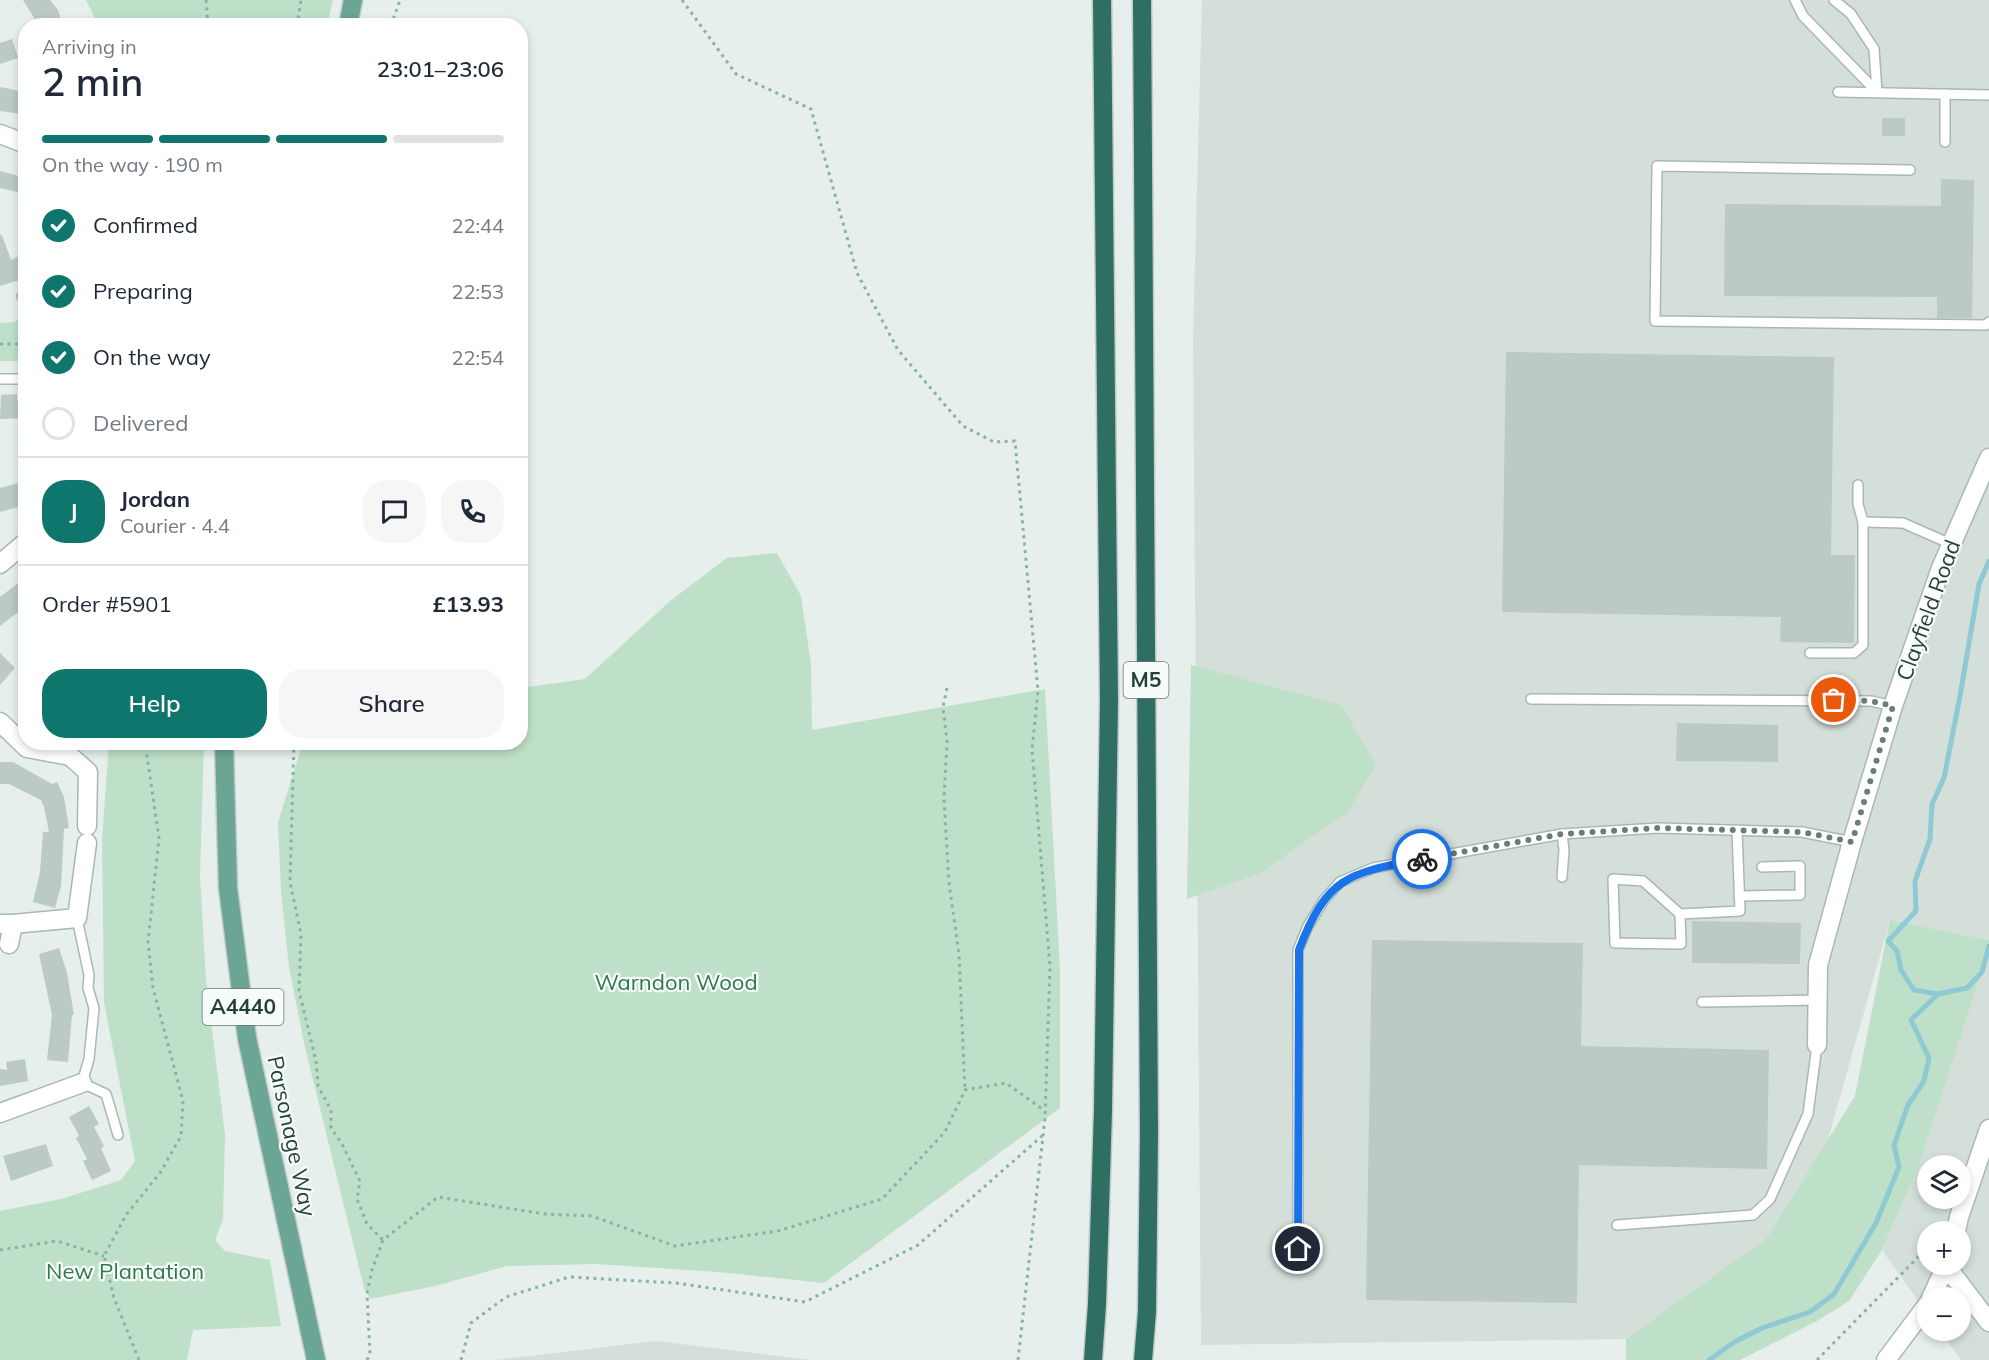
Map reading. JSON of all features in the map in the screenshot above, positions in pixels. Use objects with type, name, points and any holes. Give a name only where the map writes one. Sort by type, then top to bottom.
[{"type":"highway","name":"M5","points":[[1142,0],[1149,1122],[1147,1312],[1143,1360]]},
{"type":"highway","name":"M5","points":[[1093,1360],[1103,1110],[1109,700],[1101,2]]},
{"type":"main road","points":[[350,18],[353,0]]},
{"type":"main road","name":"Parsonage Way","points":[[224,750],[228,888],[247,1038],[316,1360]]},
{"type":"street","points":[[0,134],[18,141]]},
{"type":"street","name":"Clayfield Road","points":[[1817,1045],[1818,964],[1852,842],[1893,706],[1941,568],[1989,458]]},
{"type":"street","points":[[0,564],[18,549]]},
{"type":"street","points":[[3,730],[18,741]]},
{"type":"street","points":[[9,944],[6,924],[77,918],[87,835],[88,772],[60,750]]},
{"type":"street","points":[[0,1113],[82,1083]]},
{"type":"street","points":[[1958,1221],[1988,1136]]},
{"type":"street","points":[[1954,1275],[1989,1322]]},
{"type":"street","points":[[1886,1360],[1917,1319]]},
{"type":"lane","points":[[1796,0],[1803,16],[1877,92]]},
{"type":"lane","points":[[1834,0],[1851,14],[1874,49],[1877,92]]},
{"type":"lane","points":[[1838,92],[1989,95]]},
{"type":"lane","points":[[1945,94],[1945,142]]},
{"type":"lane","points":[[1910,170],[1658,166],[1654,321],[1986,325],[1989,322]]},
{"type":"lane","points":[[0,379],[17,379]]},
{"type":"lane","points":[[1809,653],[1854,653],[1863,645],[1863,522],[1858,504],[1858,485]]},
{"type":"lane","points":[[1863,522],[1903,523],[1952,544]]},
{"type":"lane","points":[[1531,699],[1871,701],[1893,706]]},
{"type":"lane","points":[[1298,1249],[1299,950],[1308,926],[1324,900],[1340,882],[1373,868],[1562,834],[1658,828],[1737,830],[1802,832],[1852,842]]},
{"type":"lane","points":[[1680,914],[1681,944],[1615,943],[1613,879],[1643,881],[1680,914],[1740,911],[1737,830]]},
{"type":"lane","points":[[1562,834],[1564,850],[1562,877]]},
{"type":"lane","points":[[1739,896],[1800,895],[1800,866],[1762,867]]},
{"type":"lane","points":[[77,918],[89,975],[88,988],[94,1008],[89,1059],[82,1083],[106,1094],[118,1135]]},
{"type":"lane","points":[[1702,1002],[1818,1000]]},
{"type":"lane","points":[[1617,1225],[1753,1215],[1770,1199],[1808,1114],[1817,1045]]},
{"type":"path","points":[[206,0],[207,18]]},
{"type":"path","points":[[298,18],[301,0]]},
{"type":"path","points":[[394,18],[400,0]]},
{"type":"path","points":[[682,0],[736,74],[811,109],[856,273],[898,350],[963,426],[994,442],[1015,441],[1038,691],[1032,749],[1050,967],[1046,1111],[1018,1360]]},
{"type":"path","points":[[0,344],[18,344]]},
{"type":"path","points":[[367,1360],[370,1354],[367,1293],[372,1270],[384,1240],[438,1197],[545,1214],[592,1216],[675,1246],[778,1231],[882,1199],[945,1132],[965,1090],[959,954],[949,883],[944,799],[947,741],[943,707],[947,688]]},
{"type":"path","points":[[139,1360],[114,1298],[104,1256],[126,1215],[160,1173],[181,1136],[183,1101],[153,988],[148,942],[159,838],[146,750]]},
{"type":"path","points":[[294,750],[290,882],[301,934],[299,991],[316,1061],[318,1086],[331,1110],[331,1128],[342,1144],[360,1181],[357,1199],[367,1224],[384,1240]]},
{"type":"path","points":[[965,1090],[1006,1083],[1046,1111]]},
{"type":"path","points":[[461,1360],[471,1323],[506,1297],[569,1277],[676,1283],[805,1302],[918,1245],[1044,1134]]},
{"type":"path","points":[[0,1250],[57,1241],[104,1256]]},
{"type":"path","points":[[1817,1360],[1917,1258]]},
{"type":"shaded area","points":[[1202,0],[1989,0],[1989,940],[1890,920],[1803,1228],[1626,1339],[1201,1345],[1193,339]]},
{"type":"shaded area","points":[[1989,950],[1989,1360],[1961,1360],[1947,1341],[1971,1341],[1971,1287],[1917,1287],[1917,1299],[1882,1250],[1917,1169],[1917,1209],[1971,1209],[1971,1155],[1922,1155]]},
{"type":"shaded area","points":[[656,1341],[810,1360],[495,1360]]},
{"type":"green space","points":[[86,0],[333,0],[329,18],[95,18]]},
{"type":"green space","points":[[18,320],[18,361],[0,361],[0,323]]},
{"type":"green space","name":"Warndon Wood","points":[[777,553],[801,596],[811,664],[812,730],[1045,689],[1060,969],[1060,1108],[824,1283],[718,1272],[596,1264],[507,1266],[435,1286],[370,1299],[364,1288],[304,1043],[289,967],[281,892],[278,822],[301,750],[528,750],[528,687],[585,679],[670,601],[727,558]]},
{"type":"green space","points":[[1191,665],[1341,705],[1376,765],[1347,813],[1258,874],[1187,899]]},
{"type":"green space","name":"New Plantation","points":[[108,750],[204,750],[200,875],[206,981],[225,1135],[223,1219],[215,1240],[225,1251],[270,1260],[281,1326],[193,1330],[187,1360],[0,1360],[0,1211],[61,1199],[121,1180],[135,1161],[104,1003],[102,839]]},
{"type":"green space","points":[[1890,920],[1989,940],[1989,950],[1922,1155],[1917,1155],[1917,1169],[1882,1250],[1849,1301],[1817,1321],[1740,1360],[1626,1360],[1626,1339],[1767,1238],[1855,1096]]},
{"type":"building","points":[[23,0],[50,0],[58,10],[60,18],[34,18]]},
{"type":"building","points":[[12,39],[18,58],[0,64],[0,43]]},
{"type":"building","points":[[0,87],[18,91],[18,114],[0,111]]},
{"type":"building","points":[[1882,118],[1905,118],[1905,136],[1882,136]]},
{"type":"building","points":[[0,171],[18,176],[18,192],[0,188]]},
{"type":"building","points":[[1941,179],[1974,180],[1972,318],[1937,318],[1937,297],[1724,296],[1725,204],[1941,206]]},
{"type":"building","points":[[0,235],[2,235],[11,260],[18,256],[18,280],[0,286]]},
{"type":"building","points":[[1506,352],[1834,357],[1831,555],[1855,555],[1854,643],[1780,642],[1781,617],[1502,612]]},
{"type":"building","points":[[17,394],[18,418],[0,419],[1,395]]},
{"type":"building","points":[[18,483],[18,507],[0,512],[0,488]]},
{"type":"building","points":[[18,583],[18,612],[0,626],[0,597]]},
{"type":"building","points":[[0,653],[15,668],[0,685]]},
{"type":"building","points":[[1677,723],[1778,725],[1778,762],[1676,761]]},
{"type":"building","points":[[0,762],[13,762],[52,784],[57,782],[64,797],[69,828],[64,829],[61,886],[55,908],[33,902],[40,872],[43,832],[49,832],[44,807],[41,800],[9,784],[0,784]]},
{"type":"building","points":[[1692,921],[1801,923],[1800,964],[1692,963]]},
{"type":"building","points":[[1372,940],[1583,943],[1581,1046],[1769,1050],[1767,1169],[1579,1165],[1577,1303],[1366,1300]]},
{"type":"building","points":[[59,948],[67,973],[74,1015],[72,1015],[68,1062],[47,1060],[52,1015],[39,954]]},
{"type":"building","points":[[25,1059],[28,1081],[0,1086],[0,1069],[7,1070],[6,1062]]},
{"type":"building","points":[[89,1106],[99,1124],[94,1127],[104,1146],[101,1148],[111,1171],[92,1180],[83,1161],[87,1159],[76,1138],[79,1136],[69,1117]]},
{"type":"building","points":[[46,1144],[53,1166],[11,1181],[3,1156]]},
{"type":"waterway","points":[[1709,1360],[1736,1341],[1762,1328],[1810,1312],[1834,1294],[1876,1223],[1899,1167],[1894,1145],[1908,1105],[1924,1081],[1929,1058],[1911,1020],[1938,994],[1914,990],[1901,970],[1897,951],[1888,941],[1916,911],[1915,881],[1930,839],[1932,804],[1944,778],[1979,584],[1989,561]]},
{"type":"waterway","points":[[1938,994],[1967,988],[1982,972],[1989,946]]},
{"type":"way so far","points":[[1422,859],[1562,834],[1658,828],[1802,832],[1852,842],[1893,706],[1871,701],[1834,700]]},
{"type":"route","points":[[1298,1249],[1299,950],[1308,926],[1324,900],[1340,882],[1373,868],[1422,859]]}]
